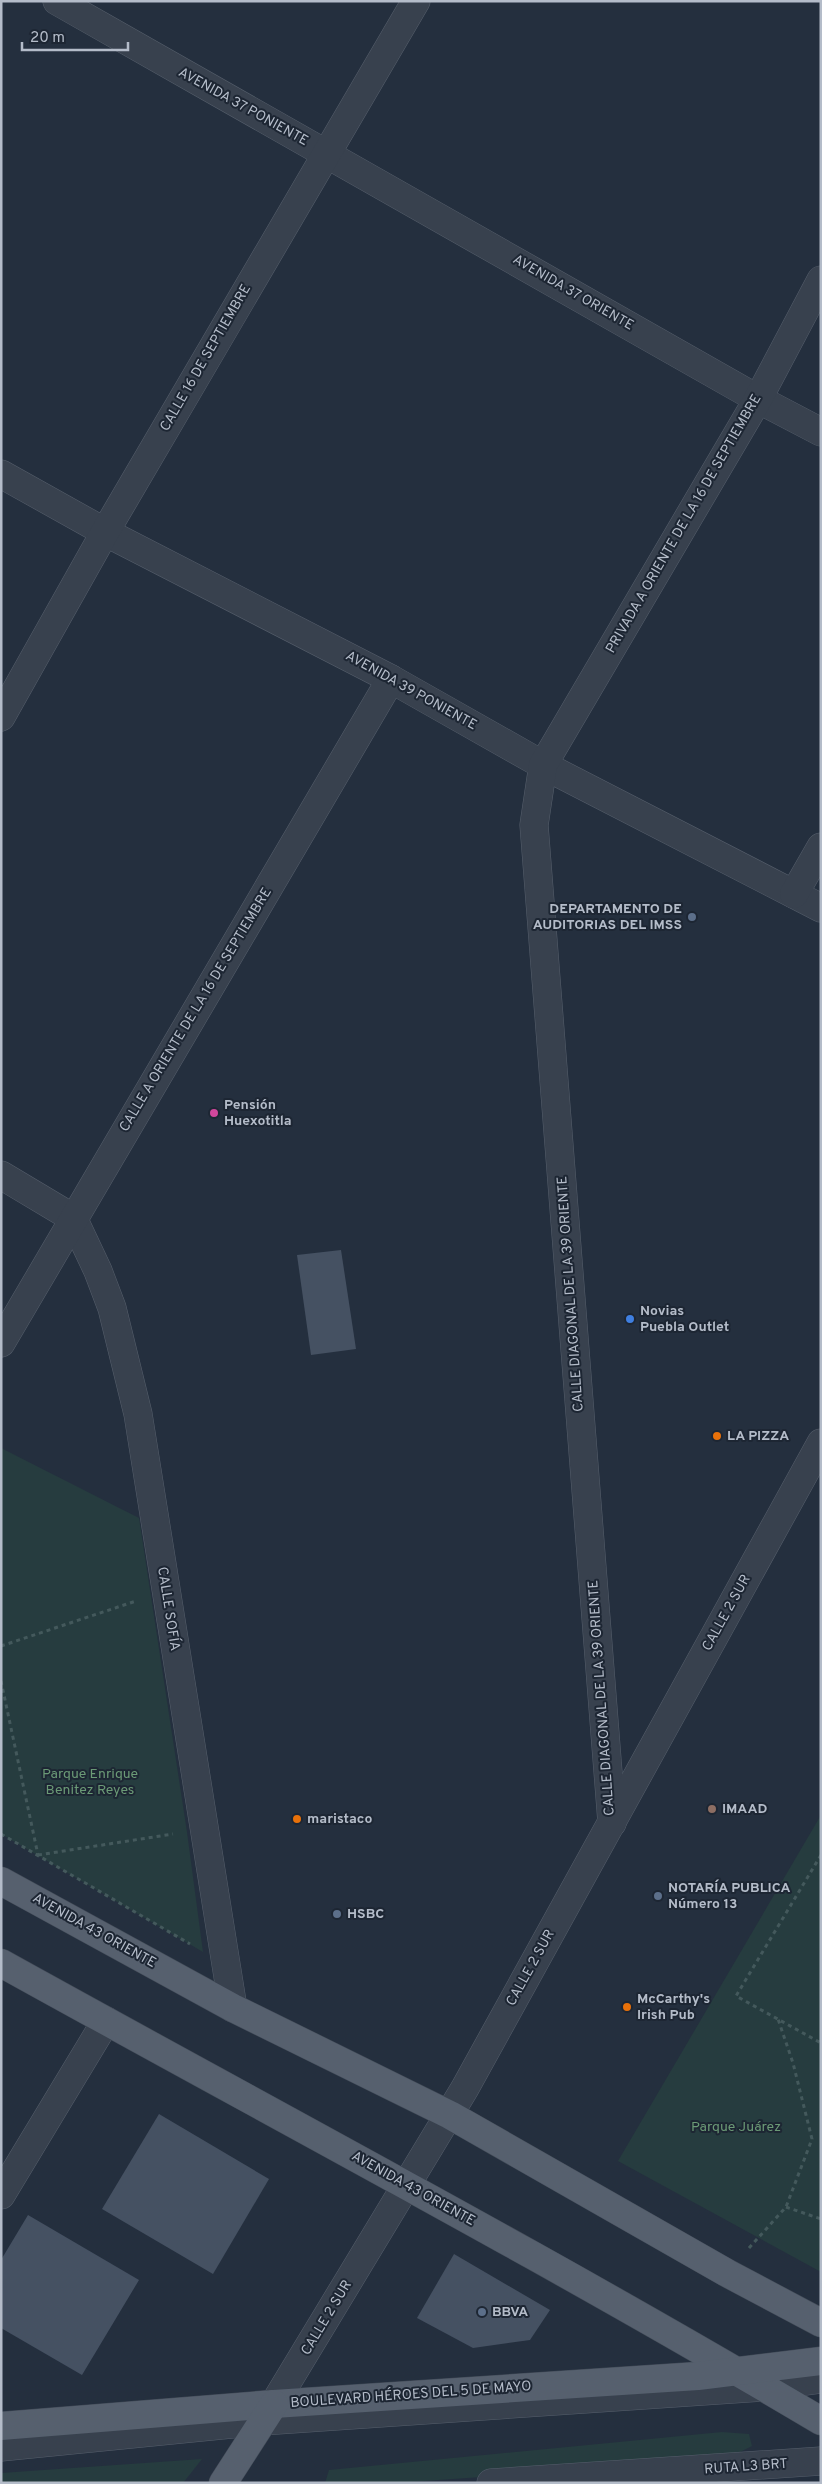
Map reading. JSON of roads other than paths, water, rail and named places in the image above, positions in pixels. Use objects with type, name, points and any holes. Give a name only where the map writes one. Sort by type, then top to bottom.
[{"type":"main road","name":"AVENIDA 43 ORIENTE","points":[[1,1881],[233,2008],[450,2115],[728,2273],[821,2323]]},
{"type":"main road","name":"AVENIDA 43 ORIENTE","points":[[1,1963],[407,2186],[739,2372],[821,2422]]},
{"type":"main road","name":"BOULEVARD HÉROES DEL 5 DE MAYO","points":[[1,2426],[268,2412],[739,2372],[821,2361]]},
{"type":"main road","name":"CALLE 2 SUR","points":[[223,2483],[268,2412]]},
{"type":"street","name":"AVENIDA 37 PONIENTE","points":[[57,1],[326,153]]},
{"type":"street","name":"CALLE 16 DE SEPTIEMBRE","points":[[1,717],[105,532],[416,1]]},
{"type":"street","name":"AVENIDA 37 ORIENTE","points":[[326,153],[758,399],[821,432]]},
{"type":"street","name":"PRIVADA A ORIENTE DE LA 16 DE SEPTIEMBRE","points":[[542,765],[758,399],[821,280]]},
{"type":"street","name":"AVENIDA 39 PONIENTE","points":[[1,474],[105,532],[391,679],[542,765],[821,908]]},
{"type":"street","name":"CALLE A ORIENTE DE LA 16 DE SEPTIEMBRE","points":[[1,1342],[391,679]]},
{"type":"street","name":"CALLE DIAGONAL DE LA 39 ORIENTE","points":[[542,765],[534,825],[612,1823]]},
{"type":"street","points":[[794,894],[821,847]]},
{"type":"street","points":[[1,1175],[73,1218]]},
{"type":"street","name":"CALLE SOFÍA","points":[[73,1218],[98,1271],[112,1308],[138,1414],[233,2008]]},
{"type":"street","name":"CALLE 2 SUR","points":[[268,2412],[450,2115],[821,1443]]},
{"type":"street","points":[[1,2195],[106,2021]]},
{"type":"street","points":[[1,2447],[268,2412],[764,2387],[821,2379]]},
{"type":"street","name":"RUTA L3 BRT","points":[[490,2483],[821,2461]]},
{"type":"place","name":"DEPARTAMENTO DE AUDITORIAS DEL IMSS","points":[[692,917]]},
{"type":"place","name":"Pensión Huexotitla","points":[[214,1113]]},
{"type":"place","name":"Novias Puebla Outlet","points":[[630,1319]]},
{"type":"place","name":"LA PIZZA","points":[[717,1436]]},
{"type":"place","name":"IMAAD","points":[[712,1809]]},
{"type":"place","name":"maristaco","points":[[297,1819]]},
{"type":"place","name":"NOTARÍA PUBLICA Número 13","points":[[658,1896]]},
{"type":"place","name":"HSBC","points":[[337,1914]]},
{"type":"place","name":"McCarthy's Irish Pub","points":[[627,2007]]},
{"type":"place","name":"BBVA","points":[[482,2312]]},
{"type":"park label","name":"Parque Enrique Benitez Reyes","points":[[90,1782]]},
{"type":"park label","name":"Parque Juárez","points":[[736,2127]]}]
